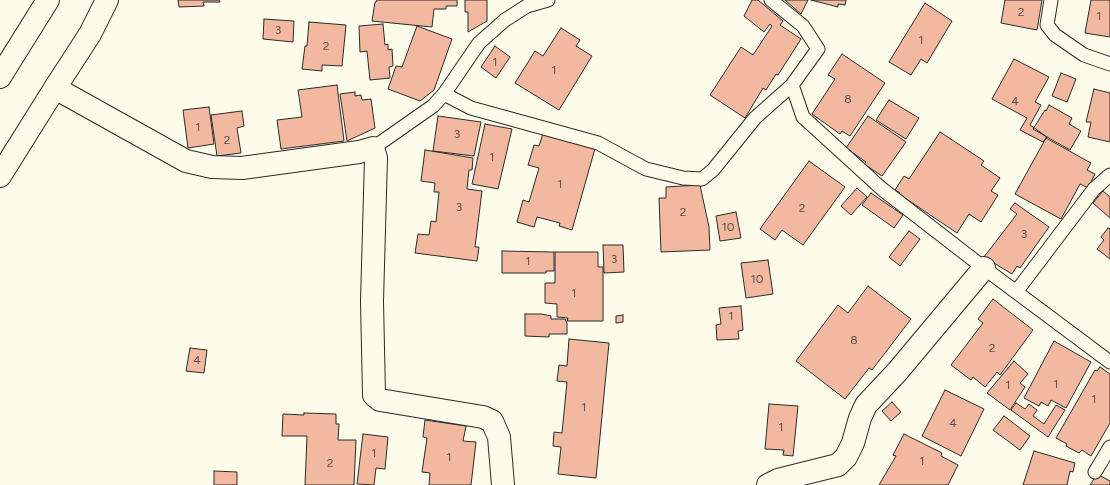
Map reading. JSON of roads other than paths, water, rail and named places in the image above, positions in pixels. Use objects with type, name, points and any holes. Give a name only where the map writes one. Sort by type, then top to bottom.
[{"type":"main road","points":[[0,76],[48,0]]},
{"type":"main road","points":[[0,176],[90,34],[107,0]]},
{"type":"main road","points":[[55,88],[186,161],[212,167],[242,168],[359,152],[373,148],[376,158],[372,301],[374,395],[380,400],[483,417],[492,421],[499,437],[503,485]]},
{"type":"main road","points":[[768,485],[778,480],[838,465],[846,456],[853,443],[860,418],[866,405],[897,372],[984,268]]},
{"type":"lane","points":[[373,148],[433,106],[444,94],[479,43],[505,20],[527,6],[548,0]]},
{"type":"lane","points":[[444,94],[471,108],[598,143],[646,169],[683,178],[702,179],[713,170],[755,118],[792,85],[818,49],[803,26],[771,0]]},
{"type":"lane","points":[[1052,0],[1047,25],[1055,35],[1084,55],[1110,64]]},
{"type":"lane","points":[[792,85],[803,117],[882,189],[984,268],[1110,362]]},
{"type":"lane","points":[[1016,292],[1094,189],[1110,175]]},
{"type":"lane","points":[[1095,472],[1110,447]]}]
